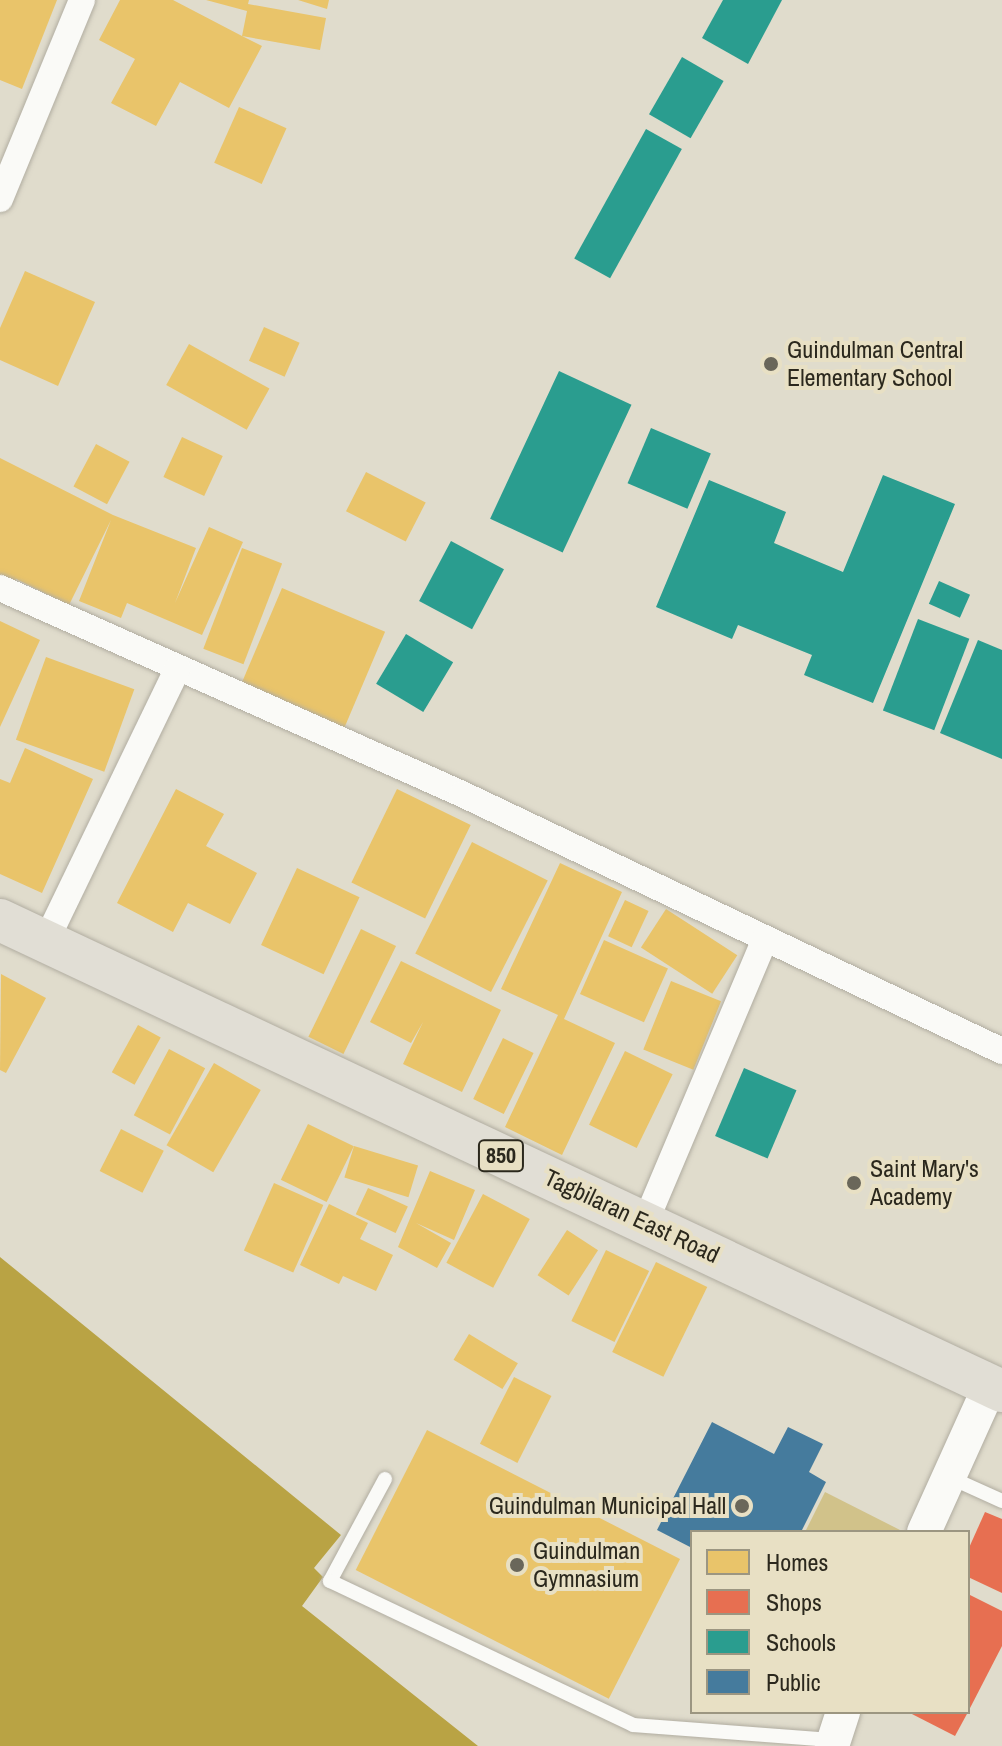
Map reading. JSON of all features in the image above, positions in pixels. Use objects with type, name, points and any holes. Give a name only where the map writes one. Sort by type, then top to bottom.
[{"type":"main road","name":"Tagbilaran East Road","points":[[0,920],[996,1389]]},
{"type":"street","points":[[0,199],[82,0]]},
{"type":"street","points":[[0,588],[462,794],[1002,1051]]},
{"type":"street","points":[[45,943],[178,668]]},
{"type":"street","points":[[645,1223],[765,939]]},
{"type":"street","points":[[925,1530],[948,1477],[996,1389]]},
{"type":"lane","points":[[948,1477],[1002,1501]]},
{"type":"lane","points":[[385,1479],[330,1581],[633,1725],[835,1733]]},
{"type":"shaded area","points":[[0,1257],[341,1535],[314,1568],[323,1577],[302,1606],[478,1746],[0,1746]]},
{"type":"shaded area","points":[[825,1492],[900,1530],[806,1530]]},
{"type":"building: Homes","points":[[0,0],[57,0],[22,89],[0,80]]},
{"type":"building: Homes","points":[[120,0],[173,0],[262,46],[229,108],[180,82],[156,126],[111,103],[135,59],[99,40]]},
{"type":"building: Homes","points":[[206,0],[249,0],[248,4],[326,18],[320,50],[242,36],[247,11]]},
{"type":"building: Homes","points":[[298,0],[329,0],[327,9]]},
{"type":"building: Homes","points":[[239,107],[287,128],[262,184],[214,163]]},
{"type":"building: Homes","points":[[25,271],[95,302],[58,386],[0,360],[0,328]]},
{"type":"building: Homes","points":[[264,327],[300,343],[285,377],[249,361]]},
{"type":"building: Homes","points":[[189,344],[269,389],[247,430],[166,385]]},
{"type":"building: Homes","points":[[182,437],[223,456],[204,496],[163,477]]},
{"type":"building: Homes","points":[[96,444],[130,462],[107,504],[73,486]]},
{"type":"building: Homes","points":[[0,458],[113,515],[196,548],[175,603],[209,527],[243,542],[202,635],[127,603],[121,618],[79,601],[111,520],[69,605],[16,579],[12,587],[0,581]]},
{"type":"building: Homes","points":[[366,472],[426,502],[406,542],[346,511]]},
{"type":"building: Homes","points":[[242,548],[282,563],[243,664],[203,649]]},
{"type":"building: Homes","points":[[282,588],[385,632],[343,730],[240,686]]},
{"type":"building: Homes","points":[[0,621],[40,640],[0,727]]},
{"type":"building: Homes","points":[[46,657],[134,689],[104,772],[16,740]]},
{"type":"building: Homes","points":[[25,748],[93,779],[42,893],[0,874],[0,779],[10,783]]},
{"type":"building: Homes","points":[[176,789],[224,814],[206,846],[257,873],[230,924],[188,903],[173,932],[117,903]]},
{"type":"building: Homes","points":[[397,789],[471,825],[425,918],[351,882]]},
{"type":"building: Homes","points":[[472,842],[548,881],[491,992],[415,953]]},
{"type":"building: Homes","points":[[560,863],[622,892],[564,1019],[615,1043],[562,1155],[505,1127],[558,1015],[501,989]]},
{"type":"building: Homes","points":[[297,868],[360,897],[324,974],[261,945]]},
{"type":"building: Homes","points":[[625,900],[649,911],[632,947],[608,936]]},
{"type":"building: Homes","points":[[666,909],[737,955],[712,994],[641,948]]},
{"type":"building: Homes","points":[[361,929],[396,946],[343,1054],[308,1037]]},
{"type":"building: Homes","points":[[604,940],[668,968],[644,1022],[580,994]]},
{"type":"building: Homes","points":[[401,961],[501,1010],[462,1092],[403,1064],[423,1022],[411,1043],[370,1022]]},
{"type":"building: Homes","points":[[1,974],[46,998],[6,1073],[0,1070]]},
{"type":"building: Homes","points":[[671,981],[721,1001],[693,1070],[643,1050]]},
{"type":"building: Homes","points":[[138,1025],[161,1038],[135,1085],[112,1072]]},
{"type":"building: Homes","points":[[503,1038],[534,1053],[504,1114],[473,1099]]},
{"type":"building: Homes","points":[[169,1049],[205,1068],[170,1134],[134,1115]]},
{"type":"building: Homes","points":[[625,1051],[673,1074],[637,1148],[589,1125]]},
{"type":"building: Homes","points":[[214,1063],[261,1090],[213,1172],[166,1145]]},
{"type":"building: Homes","points":[[308,1124],[354,1146],[327,1202],[281,1180]]},
{"type":"building: Homes","points":[[121,1129],[164,1151],[142,1193],[100,1171]]},
{"type":"building: Homes","points":[[354,1146],[418,1166],[408,1197],[344,1178]]},
{"type":"building: Homes","points":[[430,1171],[475,1190],[454,1240],[416,1223],[451,1243],[437,1268],[398,1247]]},
{"type":"building: Homes","points":[[274,1183],[323,1205],[293,1273],[244,1251]]},
{"type":"building: Homes","points":[[368,1188],[408,1207],[396,1233],[356,1214]]},
{"type":"building: Homes","points":[[483,1194],[530,1219],[493,1288],[446,1263]]},
{"type":"building: Homes","points":[[329,1204],[368,1223],[360,1239],[393,1255],[376,1291],[343,1276],[339,1284],[300,1265]]},
{"type":"building: Homes","points":[[567,1230],[598,1250],[569,1295],[538,1275]]},
{"type":"building: Homes","points":[[606,1250],[649,1271],[615,1342],[571,1321]]},
{"type":"building: Homes","points":[[656,1262],[707,1287],[663,1377],[612,1352]]},
{"type":"building: Homes","points":[[469,1334],[518,1363],[502,1389],[454,1360]]},
{"type":"building: Homes","points":[[514,1377],[551,1396],[517,1463],[480,1444]]},
{"type":"building: Homes","name":"Guindulman Gymnasium","points":[[427,1430],[680,1559],[609,1699],[356,1570]]},
{"type":"building: Shops","points":[[985,1512],[1002,1519],[1002,1593],[970,1578],[970,1546]]},
{"type":"building: Shops","points":[[970,1595],[1002,1611],[1002,1646],[970,1708]]},
{"type":"building: Shops","points":[[912,1714],[967,1714],[955,1736]]},
{"type":"building: Schools","points":[[723,0],[782,0],[748,64],[702,38]]},
{"type":"building: Schools","points":[[682,57],[724,81],[691,138],[649,114]]},
{"type":"building: Schools","points":[[646,129],[682,149],[610,278],[574,258]]},
{"type":"building: Schools","points":[[559,371],[632,405],[563,553],[490,519]]},
{"type":"building: Schools","points":[[651,428],[711,453],[687,509],[628,483]]},
{"type":"building: Schools","points":[[883,475],[955,504],[873,703],[804,675],[812,655],[738,625],[732,639],[656,607],[709,480],[786,512],[774,543],[843,572]]},
{"type":"building: Schools","points":[[451,541],[504,569],[472,629],[419,601]]},
{"type":"building: Schools","points":[[939,581],[970,595],[960,618],[929,604]]},
{"type":"building: Schools","points":[[918,619],[969,639],[934,730],[883,710]]},
{"type":"building: Schools","points":[[406,634],[453,662],[423,712],[376,684]]},
{"type":"building: Schools","points":[[978,640],[1002,650],[1002,759],[940,733]]},
{"type":"building: Schools","points":[[744,1068],[796,1090],[768,1158],[715,1136]]},
{"type":"building: Public","name":"Guindulman Municipal Hall","points":[[712,1422],[774,1454],[788,1427],[823,1444],[809,1472],[826,1482],[802,1530],[690,1530],[690,1547],[657,1530]]},
{"type":"place","name":"Guindulman Central Elementary School","points":[[771,364]]},
{"type":"place","name":"Saint Mary's Academy","points":[[854,1183]]},
{"type":"place","name":"Guindulman Municipal Hall","points":[[742,1506]]},
{"type":"place","name":"Guindulman Gymnasium","points":[[517,1565]]}]
